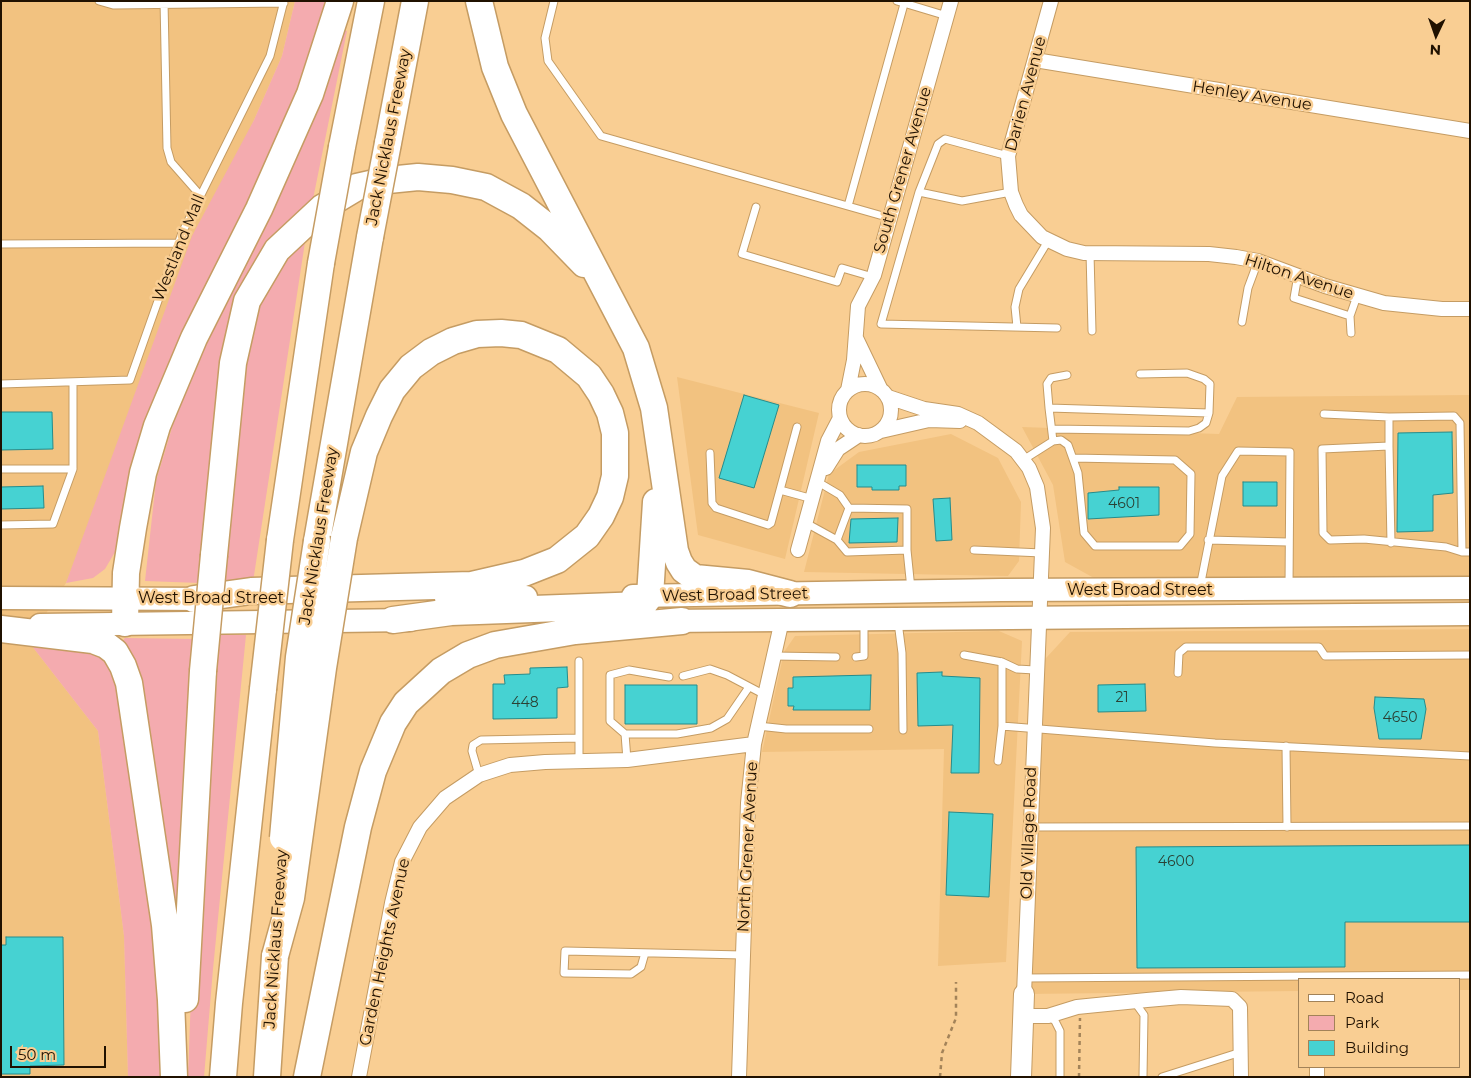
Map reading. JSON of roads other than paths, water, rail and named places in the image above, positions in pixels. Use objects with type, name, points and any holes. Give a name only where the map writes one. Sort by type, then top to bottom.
[{"type":"highway","points":[[125,623],[126,572],[138,500],[157,426],[194,338],[259,209],[310,94],[340,1]]},
{"type":"highway","points":[[223,1077],[230,993],[280,540],[321,263],[371,1]]},
{"type":"highway","name":"Jack Nicklaus Freeway","points":[[268,1077],[274,961],[289,757],[299,656],[370,237],[415,1]]},
{"type":"highway","points":[[479,1],[495,67],[514,114],[636,348],[654,408],[675,551],[684,570],[696,578],[707,581],[748,583],[790,594]]},
{"type":"highway","points":[[183,1077],[188,934],[203,671],[233,363],[247,301],[277,250],[322,208],[357,187],[388,180],[418,177],[452,180],[486,187],[521,206],[550,228],[606,289]]},
{"type":"highway","points":[[194,599],[251,590],[472,585],[524,573],[557,560],[587,536],[601,516],[610,497],[615,476],[615,433],[610,412],[589,376],[558,350],[521,336],[501,333],[477,334],[452,341],[431,352],[411,367],[392,390],[364,452],[344,538],[323,668],[291,898],[274,961]]},
{"type":"highway","points":[[394,620],[451,612],[643,604],[650,596],[660,448]]},
{"type":"highway","points":[[307,1077],[358,827],[373,771],[393,723],[406,703],[441,671],[468,655],[494,645],[575,631],[682,621]]},
{"type":"highway","points":[[1,627],[93,640],[106,645],[115,652],[123,666],[129,683],[165,925],[171,1000],[174,1077]]},
{"type":"main road","name":"West Broad Street","points":[[1,598],[125,597],[194,599],[650,596],[1039,590],[1470,588]]},
{"type":"main road","points":[[1319,615],[1328,606],[1387,600],[1449,600],[1470,594]]},
{"type":"main road","name":"West Broad Street","points":[[1,627],[125,623],[394,620],[864,620],[1470,614]]},
{"type":"street","name":"South Grener Avenue","points":[[848,390],[856,337],[858,306],[873,277],[951,1]]},
{"type":"street","name":"Darien Avenue","points":[[1021,215],[1011,192],[1008,156],[1051,1]]},
{"type":"street","name":"Henley Avenue","points":[[1035,60],[1470,131]]},
{"type":"street","name":"Hilton Avenue","points":[[1021,215],[1048,241],[1067,249],[1090,253],[1209,254],[1258,261],[1357,296],[1411,307],[1470,309]]},
{"type":"street","name":"South Grener Avenue","points":[[856,337],[884,393]]},
{"type":"street","points":[[798,550],[828,441],[840,418],[841,400],[848,390],[859,384],[867,384],[924,409],[958,414],[978,423],[1002,439],[1023,460],[1037,487],[1041,506],[1042,553],[1039,590]]},
{"type":"street","points":[[879,432],[889,421],[891,412],[884,393]]},
{"type":"street","points":[[840,418],[851,432],[868,436],[929,420],[978,423]]},
{"type":"street","points":[[818,482],[838,449],[859,435]]},
{"type":"street","name":"Old Village Road","points":[[1021,1077],[1039,590]]},
{"type":"street","name":"North Grener Avenue","points":[[738,1077],[748,803],[754,744],[782,620]]},
{"type":"street","name":"Garden Heights Avenue","points":[[359,1077],[392,903],[402,862],[410,844],[431,812],[452,792],[479,775],[510,765],[627,760],[754,744]]},
{"type":"street","points":[[1023,1016],[1048,1016],[1081,1007],[1181,997],[1232,999],[1240,1007],[1241,1077]]},
{"type":"lane","points":[[99,1],[113,5],[284,2]]},
{"type":"lane","points":[[554,1],[544,38],[548,61],[601,136],[890,218]]},
{"type":"lane","name":"Westland Mall","points":[[1,384],[130,380],[179,243],[200,195],[270,56],[284,2]]},
{"type":"lane","points":[[848,206],[898,2],[947,16]]},
{"type":"lane","points":[[164,3],[167,148],[171,162],[200,195]]},
{"type":"lane","points":[[1008,156],[945,139],[938,144],[919,192],[881,324],[1057,328]]},
{"type":"lane","points":[[919,192],[962,201],[1011,192]]},
{"type":"lane","points":[[756,207],[742,254],[837,282],[842,268],[873,277]]},
{"type":"lane","points":[[1017,327],[1015,307],[1019,289],[1048,241]]},
{"type":"lane","points":[[1,244],[179,243]]},
{"type":"lane","points":[[1090,253],[1092,331]]},
{"type":"lane","points":[[1242,322],[1248,288],[1258,261]]},
{"type":"lane","points":[[1298,276],[1294,298],[1350,316]]},
{"type":"lane","points":[[1351,333],[1350,316],[1357,296]]},
{"type":"lane","points":[[1052,429],[1189,431],[1199,428],[1206,423],[1209,413],[1210,384],[1200,376],[1188,373],[1140,374]]},
{"type":"lane","points":[[1053,441],[1047,384],[1051,378],[1067,375]]},
{"type":"lane","points":[[1,525],[53,524],[73,470],[73,382]]},
{"type":"lane","points":[[1049,408],[1209,413]]},
{"type":"lane","points":[[1324,414],[1389,417],[1454,416],[1460,423],[1466,552],[1446,547],[1364,540],[1330,540],[1323,533],[1322,449],[1390,446]]},
{"type":"lane","points":[[1389,417],[1391,543]]},
{"type":"lane","points":[[710,453],[712,503],[716,508],[770,524],[797,427]]},
{"type":"lane","points":[[1023,460],[1053,441],[1061,440],[1068,445],[1078,473],[1084,533],[1095,546],[1180,546],[1190,534],[1191,474],[1175,460],[1073,458]]},
{"type":"lane","points":[[1199,590],[1222,476],[1238,451],[1290,452],[1289,589]]},
{"type":"lane","points":[[1,469],[73,470]]},
{"type":"lane","points":[[818,482],[840,495],[848,508]]},
{"type":"lane","points":[[780,490],[813,499]]},
{"type":"lane","points":[[837,540],[848,508]]},
{"type":"lane","points":[[848,508],[908,509],[907,550],[912,592]]},
{"type":"lane","points":[[806,523],[837,540],[846,552],[907,550]]},
{"type":"lane","points":[[1208,540],[1288,542]]},
{"type":"lane","points":[[974,550],[1042,553]]},
{"type":"lane","points":[[897,619],[902,653],[903,730]]},
{"type":"lane","points":[[856,656],[864,656],[864,620]]},
{"type":"lane","points":[[1178,673],[1179,653],[1186,648],[1319,647],[1324,656],[1470,655]]},
{"type":"lane","points":[[964,655],[1002,662],[1017,669],[1036,670]]},
{"type":"lane","points":[[774,656],[836,657]]},
{"type":"lane","points":[[578,761],[579,661]]},
{"type":"lane","points":[[998,762],[1002,726],[1002,662]]},
{"type":"lane","points":[[683,676],[710,669],[765,695]]},
{"type":"lane","points":[[669,677],[629,670],[610,675],[610,721],[625,734],[677,734],[711,728],[727,719],[749,687]]},
{"type":"lane","points":[[758,726],[786,729],[869,728]]},
{"type":"lane","points":[[1002,726],[1286,746],[1470,756]]},
{"type":"lane","points":[[625,734],[627,760]]},
{"type":"lane","points":[[479,775],[472,750],[473,745],[481,740],[579,738]]},
{"type":"lane","points":[[1286,746],[1287,827]]},
{"type":"lane","points":[[1030,827],[1470,826]]},
{"type":"lane","points":[[646,953],[641,967],[631,974],[564,973],[564,951],[742,955]]},
{"type":"lane","points":[[1348,978],[1470,975]]},
{"type":"lane","points":[[1024,986],[1298,979]]},
{"type":"lane","points":[[1134,1001],[1144,1015],[1143,1077]]},
{"type":"lane","points":[[1048,1016],[1055,1021],[1060,1031],[1060,1077]]},
{"type":"lane","points":[[1162,1077],[1241,1052]]}]
